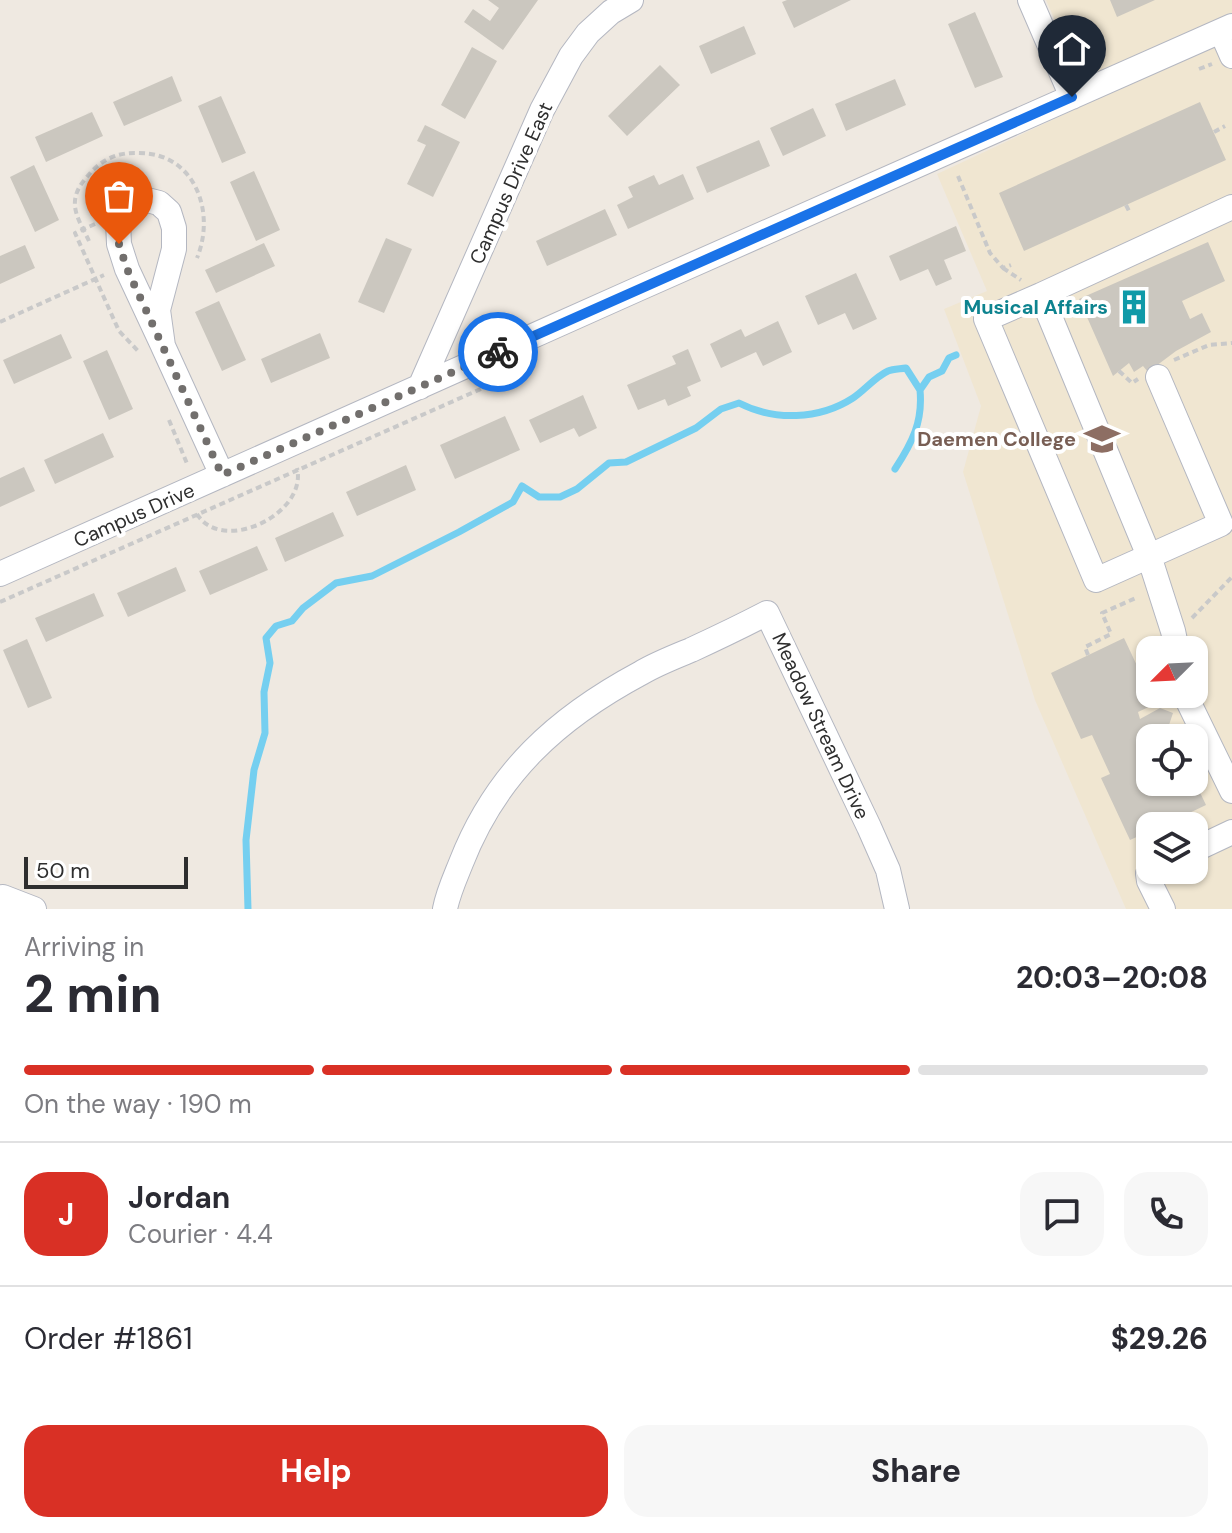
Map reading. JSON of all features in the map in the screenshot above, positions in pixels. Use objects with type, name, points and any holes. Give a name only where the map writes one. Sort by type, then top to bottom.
[{"type":"street","name":"Campus Drive East","points":[[420,387],[542,110],[571,56],[588,33],[611,12],[631,0]]},
{"type":"street","points":[[1030,0],[1072,97]]},
{"type":"street","name":"Campus Drive","points":[[0,574],[1227,28]]},
{"type":"street","points":[[1222,60],[1227,28]]},
{"type":"street","points":[[152,350],[158,310],[174,249],[174,228],[169,212],[159,203],[147,200],[124,211],[118,221],[119,244],[152,350],[222,475]]},
{"type":"street","points":[[1158,377],[1221,524],[1096,580],[986,319],[1232,207]]},
{"type":"street","points":[[1041,295],[1149,556],[1173,636]]},
{"type":"street","name":"Meadow Stream Drive","points":[[445,909],[469,841],[496,795],[507,779],[557,727],[597,698],[643,671],[767,613],[888,870],[897,909]]},
{"type":"street","points":[[1191,708],[1232,791]]},
{"type":"street","points":[[1208,843],[1232,832]]},
{"type":"street","points":[[1150,884],[1163,909]]},
{"type":"street","points":[[0,899],[3,897],[34,909]]},
{"type":"path","points":[[1199,69],[1222,60]]},
{"type":"path","points":[[1214,132],[1225,126]]},
{"type":"path","points":[[958,176],[990,253],[1003,268],[1021,280]]},
{"type":"path","points":[[1126,205],[1130,213]]},
{"type":"path","points":[[101,222],[75,233],[119,331],[152,350]]},
{"type":"path","points":[[1003,268],[1011,265]]},
{"type":"path","points":[[0,322],[106,274]]},
{"type":"path","points":[[0,602],[492,384]]},
{"type":"path","points":[[165,410],[189,466]]},
{"type":"path","points":[[194,508],[201,521],[223,530],[251,527],[266,521],[278,513],[296,491],[299,479],[294,462]]},
{"type":"path","points":[[1179,636],[1232,577]]},
{"type":"path","points":[[1088,655],[1085,647],[1111,634],[1102,613],[1147,593]]},
{"type":"shaded area","name":"Daemen College","points":[[1046,0],[1232,0],[1232,909],[1126,909],[1035,700],[963,472],[981,406],[944,309],[987,291],[937,174],[1091,102]]},
{"type":"building","points":[[488,0],[538,0],[503,50],[464,22],[473,9],[490,21],[499,8]]},
{"type":"building","points":[[851,0],[794,28],[782,2]]},
{"type":"building","points":[[1110,0],[1155,0],[1117,17]]},
{"type":"building","points":[[975,12],[1003,77],[975,88],[948,24]]},
{"type":"building","points":[[744,26],[756,54],[711,74],[699,46]]},
{"type":"building","points":[[472,47],[497,61],[465,119],[441,105]]},
{"type":"building","points":[[660,65],[680,85],[627,136],[608,116]]},
{"type":"building","points":[[172,76],[182,101],[124,126],[113,102]]},
{"type":"building","points":[[895,79],[906,105],[846,131],[835,104]]},
{"type":"building","points":[[221,96],[246,153],[222,163],[198,106]]},
{"type":"building","points":[[1200,102],[1226,160],[1024,251],[999,193]]},
{"type":"building","points":[[813,108],[826,136],[783,156],[770,128]]},
{"type":"building","points":[[92,112],[103,136],[46,162],[35,137]]},
{"type":"building","points":[[425,125],[460,142],[433,197],[407,184],[426,145],[417,141]]},
{"type":"building","points":[[759,140],[770,166],[707,193],[696,167]]},
{"type":"building","points":[[34,165],[59,220],[35,232],[10,177]]},
{"type":"building","points":[[254,171],[280,230],[256,241],[230,182]]},
{"type":"building","points":[[683,174],[694,199],[628,229],[617,205],[633,197],[628,187],[654,175],[659,185]]},
{"type":"building","points":[[605,209],[617,235],[547,266],[536,241]]},
{"type":"building","points":[[956,226],[966,251],[944,260],[952,279],[936,286],[928,269],[900,281],[889,256]]},
{"type":"building","points":[[386,238],[412,249],[384,313],[358,302]]},
{"type":"building","name":"Musical Affairs","points":[[1208,242],[1225,281],[1182,301],[1190,319],[1202,313],[1211,332],[1176,351],[1148,372],[1143,366],[1134,372],[1129,363],[1113,376],[1079,299]]},
{"type":"building","points":[[264,243],[275,266],[216,293],[205,270]]},
{"type":"building","points":[[25,245],[35,268],[0,284],[0,256]]},
{"type":"building","points":[[856,273],[877,319],[853,330],[845,313],[818,325],[805,296]]},
{"type":"building","points":[[219,301],[246,360],[222,371],[195,312]]},
{"type":"building","points":[[778,321],[792,352],[763,366],[756,352],[721,368],[710,344],[741,329],[745,337]]},
{"type":"building","points":[[320,333],[330,358],[271,383],[261,359]]},
{"type":"building","points":[[61,334],[72,358],[14,384],[3,360]]},
{"type":"building","points":[[688,349],[701,381],[687,387],[691,396],[668,406],[665,399],[638,410],[627,385],[676,364],[672,356]]},
{"type":"building","points":[[107,350],[133,409],[109,420],[83,361]]},
{"type":"building","points":[[583,395],[597,428],[579,437],[574,428],[540,443],[529,420]]},
{"type":"building","points":[[505,416],[520,450],[455,479],[440,445]]},
{"type":"building","points":[[103,433],[114,457],[55,484],[44,460]]},
{"type":"building","points":[[406,465],[416,490],[357,516],[346,492]]},
{"type":"building","points":[[24,467],[35,491],[0,507],[0,478]]},
{"type":"building","points":[[333,512],[344,536],[285,562],[275,538]]},
{"type":"building","points":[[257,546],[268,570],[210,595],[199,571]]},
{"type":"building","points":[[176,567],[186,591],[128,617],[117,593]]},
{"type":"building","points":[[94,593],[104,616],[46,642],[35,618]]},
{"type":"building","points":[[1124,638],[1136,664],[1136,708],[1146,708],[1138,712],[1140,719],[1160,708],[1173,713],[1169,724],[1136,724],[1136,796],[1202,796],[1206,805],[1191,812],[1136,812],[1136,837],[1130,840],[1101,778],[1110,774],[1092,735],[1081,739],[1051,673]]},
{"type":"building","points":[[27,639],[52,698],[28,708],[3,650]]},
{"type":"waterway","points":[[248,909],[246,840],[254,770],[265,733],[264,692],[270,663],[266,638],[276,626],[292,621],[303,608],[336,583],[372,576],[513,502],[522,486],[539,497],[560,497],[577,489],[609,463],[626,462],[696,428],[721,409],[739,403],[781,415],[826,411],[853,398],[888,371],[906,368],[920,390],[929,377],[942,371],[949,358],[956,355]]},
{"type":"waterway","points":[[895,469],[915,432],[920,412],[920,390]]},
{"type":"way so far","points":[[119,244],[127,269],[222,475],[498,352]]},
{"type":"place","name":"Musical Affairs","points":[[1134,307]]},
{"type":"place","name":"Daemen College","points":[[1102,439]]},
{"type":"route","points":[[498,352],[1072,97]]}]
